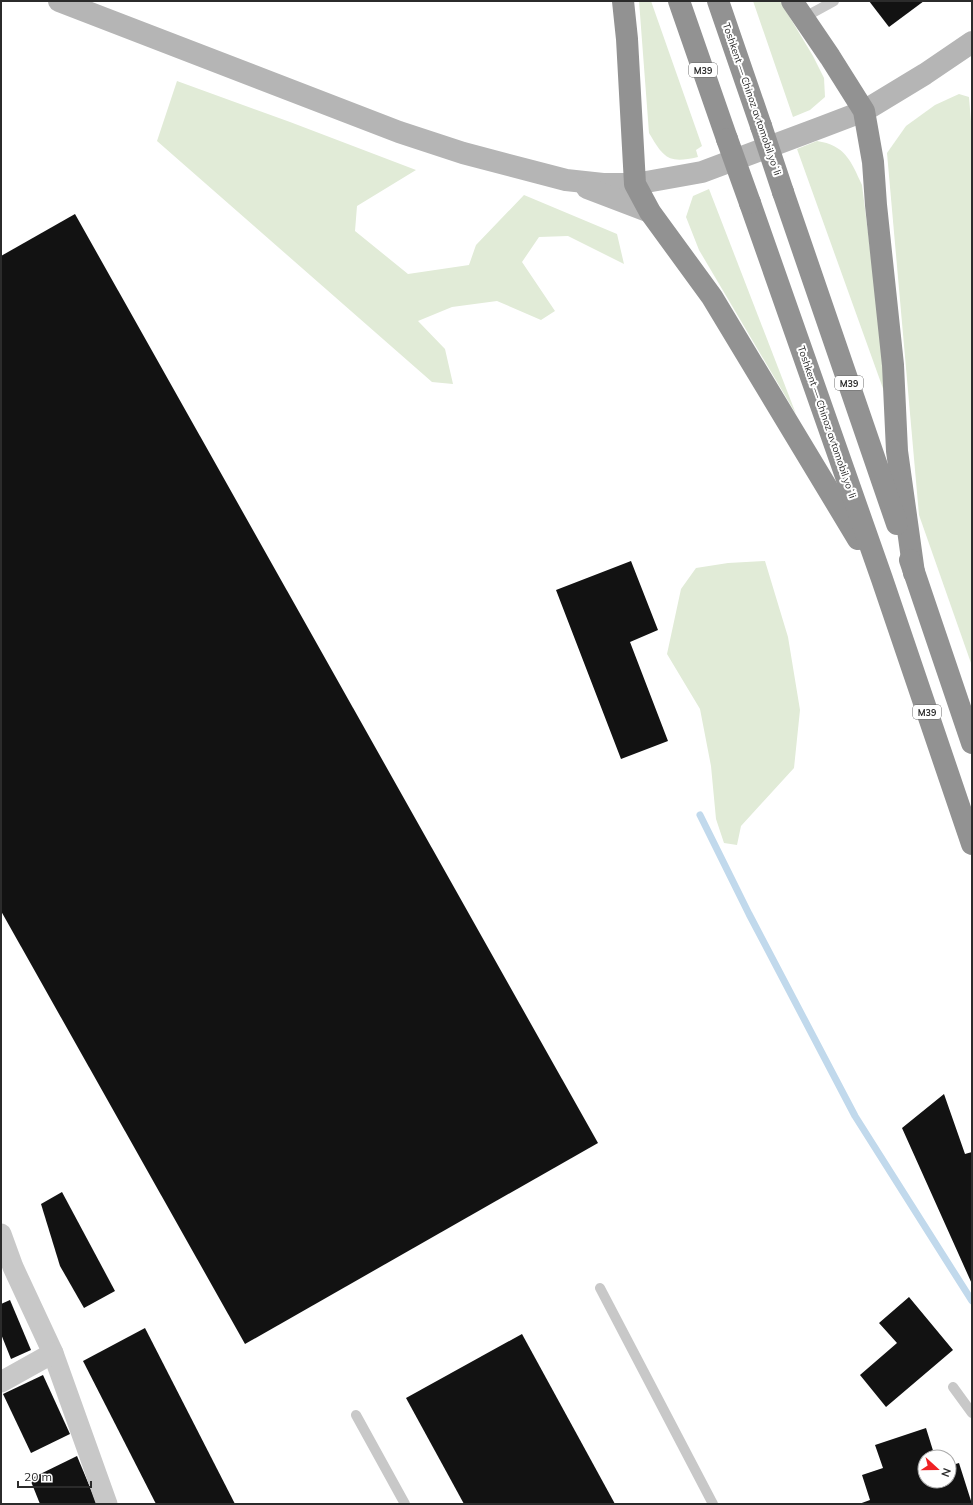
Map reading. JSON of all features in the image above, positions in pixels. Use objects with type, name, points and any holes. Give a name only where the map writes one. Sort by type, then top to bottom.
[{"type":"highway","points":[[623,1],[627,39],[635,184],[650,212],[712,297],[882,579]]},
{"type":"highway","name":"Toshkent — Chinoz avtomobil yoʻli","points":[[679,1],[882,579],[972,844]]},
{"type":"highway","name":"Toshkent — Chinoz avtomobil yoʻli","points":[[718,1],[972,743]]},
{"type":"highway","points":[[797,10],[830,57],[864,111],[873,162],[876,205],[893,365],[897,451],[914,573]]},
{"type":"main road","points":[[59,1],[399,132],[463,153],[566,180],[650,212]]},
{"type":"main road","points":[[566,180],[603,184],[635,184],[702,172],[864,111],[925,74],[972,42]]},
{"type":"street","points":[[1,1234],[13,1267],[53,1352],[107,1504]]},
{"type":"street","points":[[1,1382],[53,1352]]},
{"type":"lane","points":[[797,10],[830,2]]},
{"type":"lane","points":[[600,1288],[713,1504]]},
{"type":"lane","points":[[953,1387],[972,1413]]},
{"type":"lane","points":[[356,1415],[405,1504]]},
{"type":"green space","points":[[639,1],[651,1],[702,146],[696,150],[698,157],[680,160],[668,157],[659,148],[649,133]]},
{"type":"green space","points":[[753,1],[780,1],[813,56],[824,78],[825,97],[810,110],[793,117]]},
{"type":"green space","points":[[177,81],[416,170],[357,206],[355,231],[408,274],[469,265],[476,245],[524,195],[617,234],[624,264],[568,236],[539,237],[522,262],[555,311],[541,320],[497,301],[452,307],[418,321],[445,349],[453,384],[432,382],[157,141]]},
{"type":"green space","points":[[959,94],[969,97],[972,134],[972,666],[919,515],[887,153],[906,126],[935,105]]},
{"type":"green space","points":[[817,141],[827,143],[841,150],[850,162],[862,185],[890,408],[797,149]]},
{"type":"green space","points":[[709,189],[796,414],[699,250],[686,217],[693,196]]},
{"type":"green space","points":[[765,561],[788,637],[800,710],[794,768],[741,826],[737,845],[724,843],[716,819],[711,766],[700,709],[667,654],[681,589],[696,568],[728,563]]},
{"type":"building","points":[[869,1],[924,1],[889,27]]},
{"type":"building","points":[[75,214],[598,1143],[245,1344],[1,911],[1,256]]},
{"type":"building","points":[[631,561],[658,630],[630,642],[668,741],[621,759],[556,590]]},
{"type":"building","points":[[944,1094],[965,1154],[972,1152],[972,1284],[902,1128]]},
{"type":"building","points":[[62,1192],[115,1291],[84,1308],[60,1266],[41,1204]]},
{"type":"building","points":[[909,1297],[953,1350],[886,1407],[860,1375],[897,1343],[879,1323]]},
{"type":"building","points":[[10,1300],[31,1350],[11,1359],[1,1334],[1,1304]]},
{"type":"building","points":[[145,1328],[235,1504],[156,1504],[83,1361]]},
{"type":"building","points":[[522,1334],[615,1504],[464,1504],[406,1398]]},
{"type":"building","points":[[43,1375],[70,1434],[31,1453],[3,1394]]},
{"type":"building","points":[[926,1428],[933,1449],[917,1449],[917,1489],[957,1489],[957,1464],[959,1463],[972,1504],[859,1504],[870,1500],[862,1475],[883,1468],[875,1445]]},
{"type":"building","points":[[77,1456],[97,1504],[40,1504],[30,1479]]},
{"type":"waterway","points":[[700,815],[749,914],[855,1116],[972,1301]]}]
